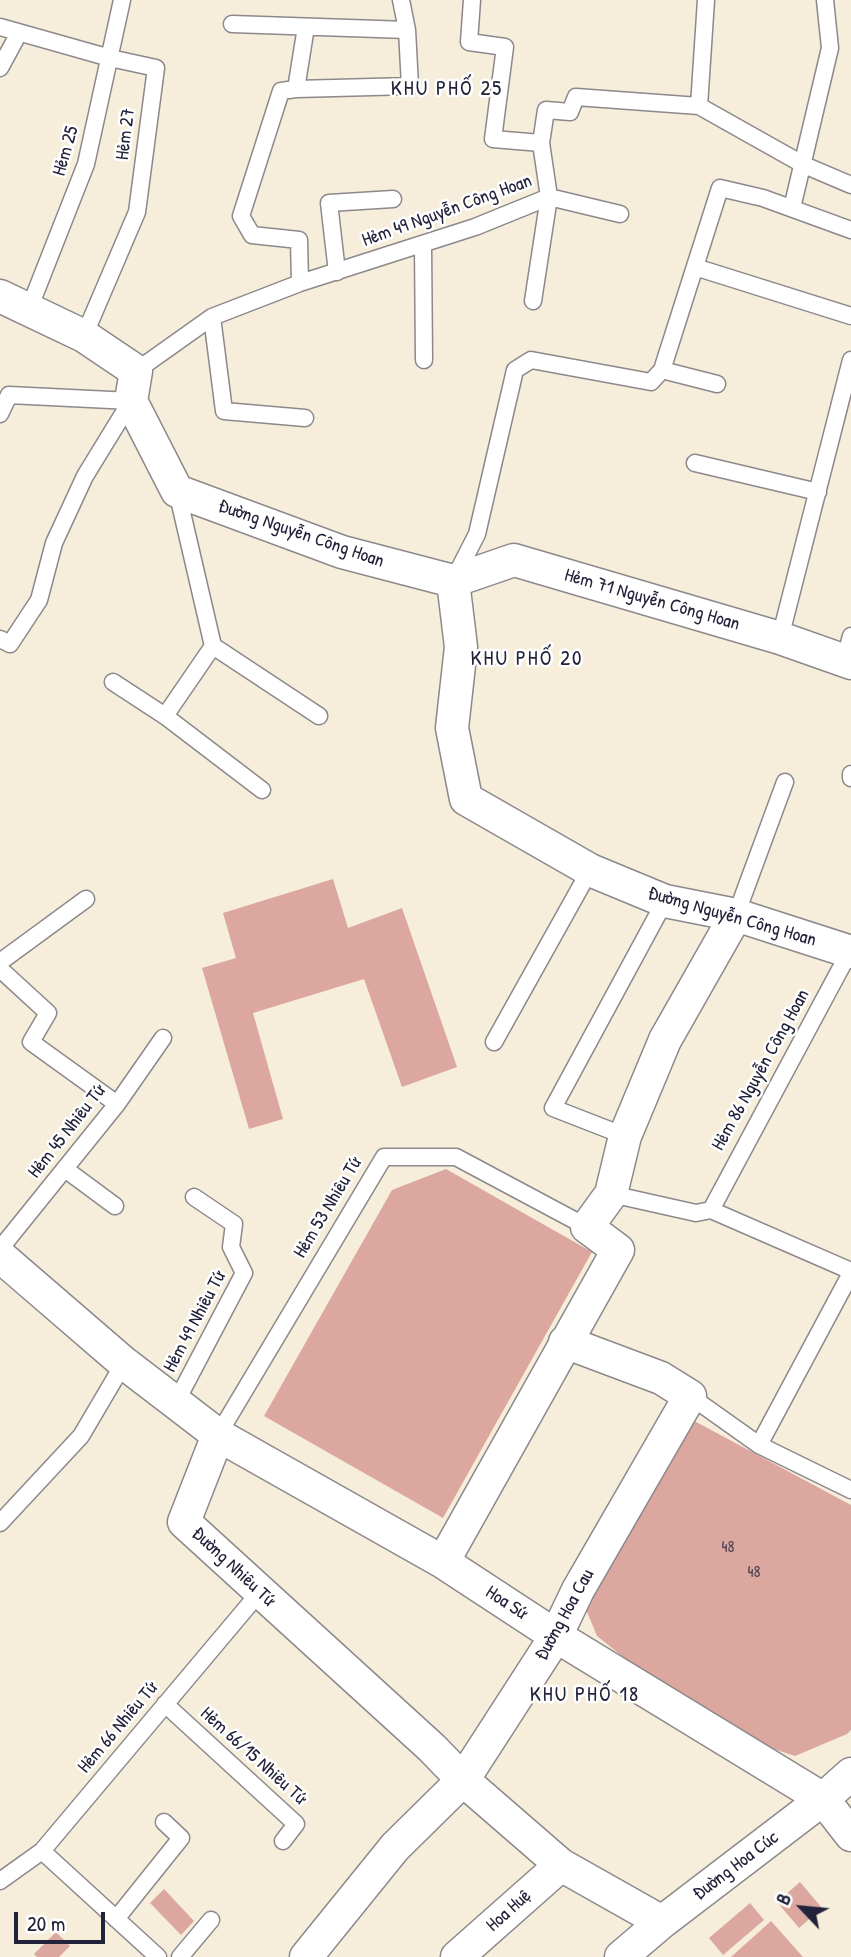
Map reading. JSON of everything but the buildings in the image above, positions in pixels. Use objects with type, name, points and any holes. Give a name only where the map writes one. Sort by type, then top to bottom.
[{"type":"street","points":[[0,296],[84,336],[133,386],[177,491]]},
{"type":"street","name":"Đường Nguyễn Công Hoan","points":[[177,491],[342,552],[453,581],[461,647],[452,728],[466,799],[590,870],[665,901],[736,915],[850,951]]},
{"type":"street","name":"Hẻm 71 Nguyễn Công Hoan","points":[[453,581],[514,560],[780,638],[849,654]]},
{"type":"street","points":[[443,1562],[618,1250],[587,1227],[611,1194],[625,1136],[665,1040],[736,915]]},
{"type":"street","points":[[0,1256],[124,1363],[218,1435]]},
{"type":"street","points":[[565,1342],[661,1378],[690,1396]]},
{"type":"street","name":"Đường Hoa Cau","points":[[306,1957],[396,1847],[463,1780],[556,1636],[578,1590],[690,1396]]},
{"type":"street","name":"Hoa Sứ","points":[[218,1435],[443,1562],[556,1636],[823,1799],[851,1835]]},
{"type":"street","name":"Đường Nhiêu Tứ","points":[[218,1435],[184,1522],[432,1748],[463,1780]]},
{"type":"street","name":"Đường Hoa Cúc","points":[[621,1957],[662,1922],[823,1799],[851,1774]]},
{"type":"street","points":[[463,1780],[561,1865],[662,1922]]},
{"type":"street","name":"Hoa Huệ","points":[[457,1957],[561,1865]]},
{"type":"lane","name":"Hẻm 25","points":[[29,309],[86,164],[122,0]]},
{"type":"lane","points":[[300,283],[299,240],[252,235],[241,216],[281,91],[410,86],[407,30],[401,0]]},
{"type":"lane","points":[[472,0],[470,42],[505,47],[493,139],[541,143]]},
{"type":"lane","points":[[706,0],[699,106],[804,165],[851,185]]},
{"type":"lane","points":[[792,208],[831,48],[825,0]]},
{"type":"lane","points":[[232,24],[407,30]]},
{"type":"lane","name":"Hẻm 27","points":[[0,27],[156,68],[137,212],[84,336]]},
{"type":"lane","points":[[296,89],[306,27]]},
{"type":"lane","points":[[0,68],[19,33]]},
{"type":"lane","name":"Hẻm 49 Nguyễn Công Hoan","points":[[133,386],[212,317],[300,283],[475,228],[549,197],[541,143],[546,110],[570,112],[576,97],[699,106]]},
{"type":"lane","points":[[453,581],[477,534],[515,370],[531,360],[651,382],[662,370],[720,188],[763,198],[851,230]]},
{"type":"lane","points":[[533,301],[549,197],[620,214]]},
{"type":"lane","points":[[337,272],[329,203],[393,199]]},
{"type":"lane","points":[[423,245],[424,360]]},
{"type":"lane","points":[[695,267],[851,316]]},
{"type":"lane","points":[[212,317],[224,411],[305,418]]},
{"type":"lane","points":[[780,638],[851,360]]},
{"type":"lane","points":[[662,370],[717,384]]},
{"type":"lane","points":[[0,414],[9,395],[133,386]]},
{"type":"lane","points":[[0,639],[9,644],[39,600],[54,543],[85,476],[133,386]]},
{"type":"lane","points":[[695,463],[818,492]]},
{"type":"lane","points":[[177,491],[213,646],[319,716]]},
{"type":"lane","points":[[165,716],[213,646]]},
{"type":"lane","points":[[114,682],[165,716],[262,789]]},
{"type":"lane","points":[[736,915],[785,782]]},
{"type":"lane","points":[[495,1042],[590,870]]},
{"type":"lane","points":[[0,962],[86,899]]},
{"type":"lane","points":[[625,1136],[553,1108],[665,901]]},
{"type":"lane","name":"Hẻm 86 Nguyễn Công Hoan","points":[[711,1210],[850,951]]},
{"type":"lane","points":[[0,969],[48,1013],[31,1042],[117,1104]]},
{"type":"lane","name":"Hẻm 45 Nhiêu Tứ","points":[[0,1249],[117,1104],[163,1038]]},
{"type":"lane","name":"Hẻm 53 Nhiêu Tứ","points":[[218,1435],[383,1157],[456,1157],[587,1227]]},
{"type":"lane","points":[[65,1169],[116,1206]]},
{"type":"lane","points":[[611,1194],[696,1213],[711,1210],[851,1272],[759,1445]]},
{"type":"lane","name":"Hẻm 49 Nhiêu Tứ","points":[[175,1404],[244,1273],[231,1247],[234,1224],[194,1197]]},
{"type":"lane","points":[[0,1523],[81,1436],[124,1363]]},
{"type":"lane","points":[[690,1396],[759,1445],[851,1490]]},
{"type":"lane","name":"Hẻm 66 Nhiêu Tứ","points":[[0,1881],[42,1851],[259,1592]]},
{"type":"lane","name":"Hẻm 66/15 Nhiêu Tứ","points":[[165,1704],[296,1824],[283,1840]]},
{"type":"lane","points":[[117,1919],[181,1838],[164,1822]]},
{"type":"lane","points":[[42,1851],[158,1957]]},
{"type":"lane","points":[[180,1957],[211,1920]]},
{"type":"district","name":"KHU PHỐ 25","points":[[447,89]]},
{"type":"district","name":"KHU PHỐ 20","points":[[527,659]]},
{"type":"district","name":"KHU PHỐ 18","points":[[585,1695]]}]
